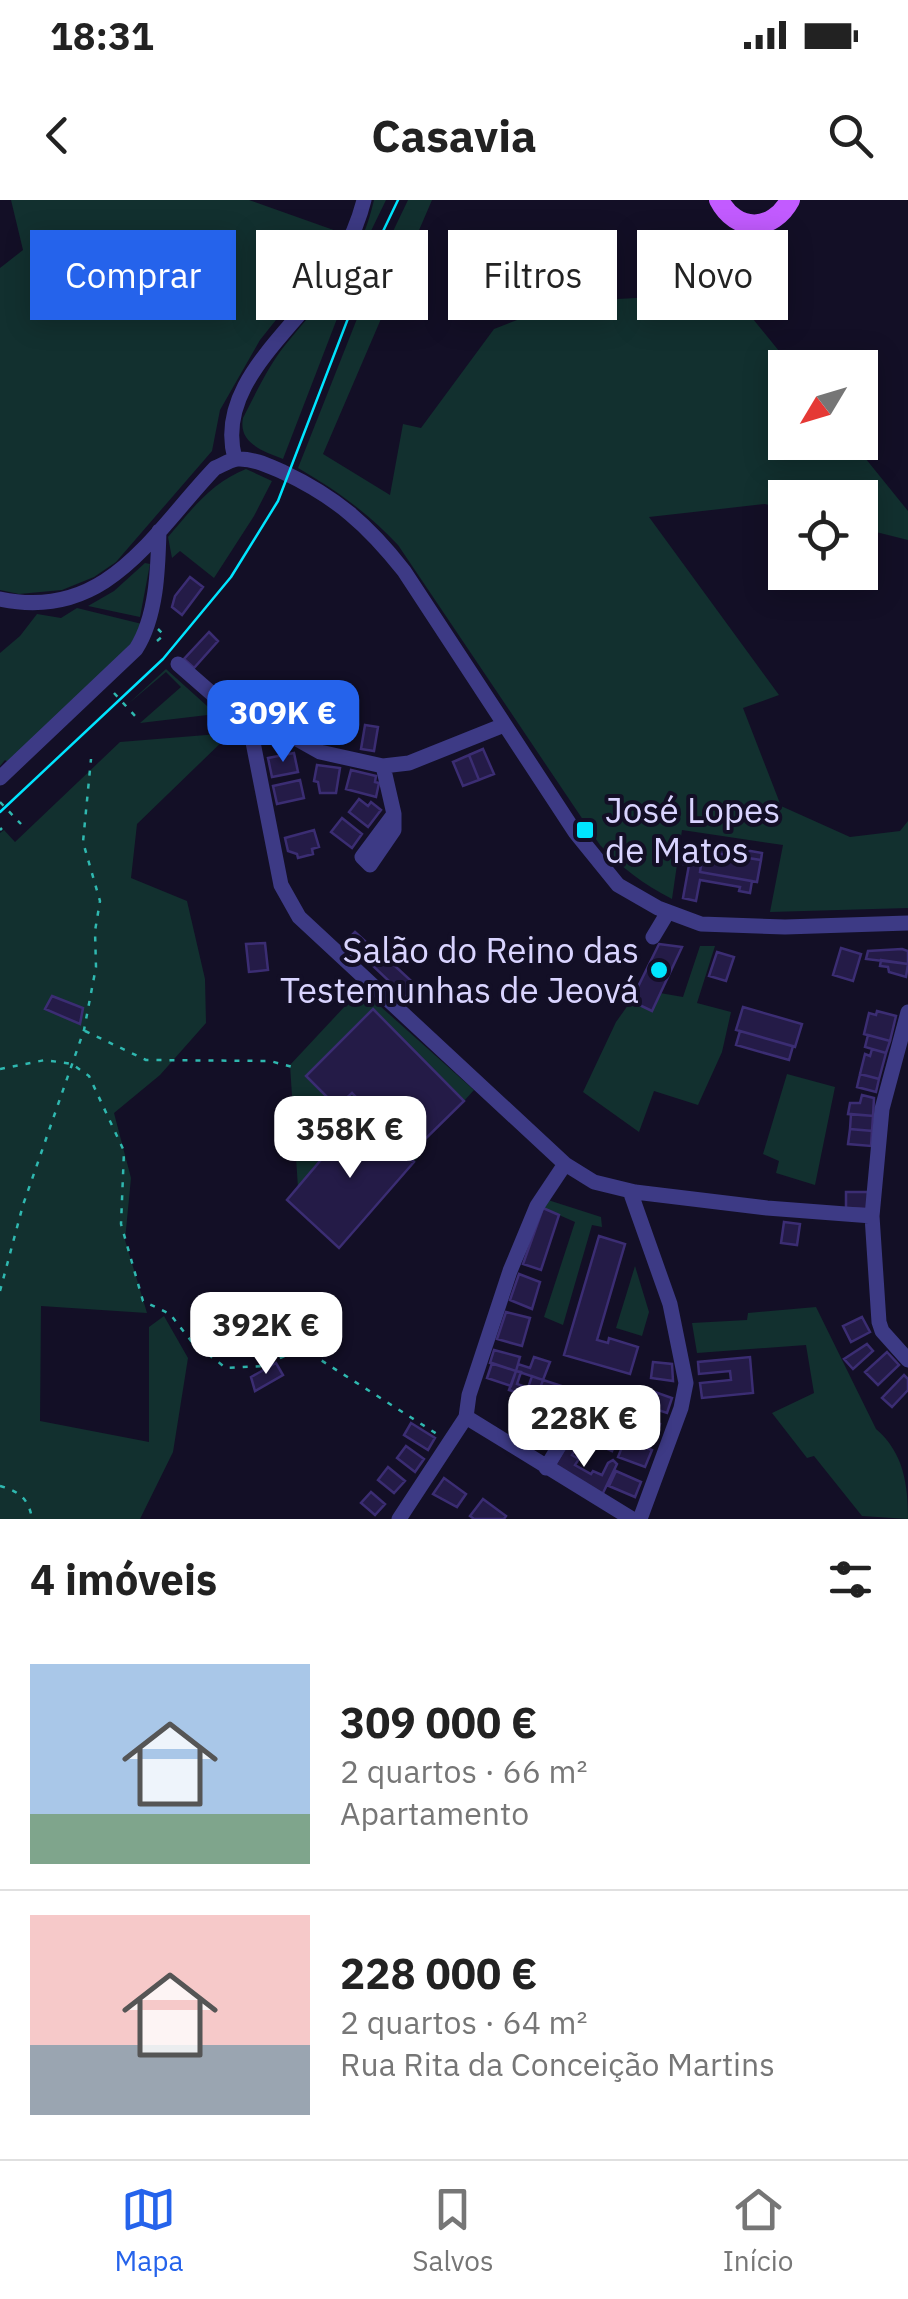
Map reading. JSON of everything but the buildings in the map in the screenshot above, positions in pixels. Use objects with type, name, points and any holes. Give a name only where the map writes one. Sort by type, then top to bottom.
[{"type":"main road","points":[[719,200],[728,214],[750,225],[774,220],[790,200]]},
{"type":"street","points":[[236,459],[230,429],[232,413],[273,341],[318,292],[346,247],[364,200]]},
{"type":"street","points":[[0,599],[22,604],[60,602],[98,588],[123,571],[215,468],[236,459],[256,462],[309,484],[347,508],[369,530],[404,572],[593,858],[618,885],[668,912],[701,924],[785,927],[908,923]]},
{"type":"street","points":[[0,778],[144,636],[158,570],[159,531]]},
{"type":"street","points":[[178,664],[251,732],[281,885],[300,918],[565,1164],[594,1182],[630,1190],[767,1208],[872,1216]]},
{"type":"street","points":[[251,732],[288,734],[320,752],[383,766],[408,764],[504,725]]},
{"type":"street","points":[[383,766],[394,814]]},
{"type":"street","points":[[653,937],[668,912]]},
{"type":"street","points":[[908,1012],[882,1110],[872,1216],[878,1322],[908,1360]]},
{"type":"street","points":[[399,1519],[466,1417],[469,1396],[510,1271],[536,1206],[565,1164]]},
{"type":"street","points":[[630,1190],[670,1304],[686,1384],[681,1408],[640,1519]]},
{"type":"street","points":[[546,1468],[587,1400],[612,1404]]},
{"type":"street","points":[[466,1417],[632,1519]]},
{"type":"path","points":[[148,619],[164,634],[149,650]]},
{"type":"path","points":[[112,691],[136,717]]},
{"type":"path","points":[[0,1290],[23,1206],[84,1030],[96,967],[95,931],[100,901],[83,842],[91,759]]},
{"type":"path","points":[[0,802],[21,824]]},
{"type":"path","points":[[84,1030],[146,1060],[270,1062],[296,1068]]},
{"type":"path","points":[[0,1076],[1,1069],[45,1060],[72,1064],[89,1076],[124,1151],[121,1224],[143,1301],[170,1314],[192,1342],[226,1368],[264,1366],[307,1345],[316,1356],[442,1437]]},
{"type":"path","points":[[0,1486],[14,1490],[28,1501],[32,1519]]},
{"type":"green space","points":[[11,200],[249,200],[334,230],[256,230],[256,320],[276,320],[220,410],[212,451],[116,562],[94,577],[62,590],[19,594],[0,590],[0,268],[23,250]]},
{"type":"green space","points":[[374,200],[386,200],[371,230],[365,230]]},
{"type":"green space","points":[[408,200],[432,200],[419,230],[394,230]]},
{"type":"green space","points":[[637,298],[637,320],[754,320],[778,350],[768,350],[768,460],[867,460],[908,511],[908,540],[878,532],[878,480],[768,480],[768,505],[649,517],[779,695],[743,708],[781,806],[850,837],[900,831],[908,821],[908,908],[770,912],[783,845],[682,830],[672,899],[633,875],[600,845],[398,545],[351,503],[298,468],[357,320],[381,320],[323,454],[390,495],[403,424],[421,428],[494,329],[517,320],[617,320],[617,299]]},
{"type":"green space","points":[[306,320],[337,320],[283,459],[248,440],[242,427],[243,418],[280,352]]},
{"type":"green space","points":[[246,469],[272,481],[214,578],[180,551],[172,558],[168,537],[212,489]]},
{"type":"green space","points":[[145,563],[150,564],[140,617],[88,606],[114,591]]},
{"type":"green space","points":[[77,608],[142,624],[131,648],[0,766],[0,653],[37,614],[61,618]]},
{"type":"green space","points":[[166,669],[216,714],[140,723],[181,687],[166,672],[128,704]]},
{"type":"green space","points":[[231,733],[137,824],[131,878],[187,901],[205,979],[206,1023],[160,1075],[114,1113],[131,1178],[125,1240],[147,1313],[41,1306],[40,1421],[149,1442],[149,1327],[164,1316],[188,1358],[173,1452],[140,1519],[0,1519],[0,833],[4,830],[15,842],[120,742]]},
{"type":"green space","points":[[700,946],[715,946],[697,1003],[731,1012],[722,1052],[698,1105],[654,1091],[639,1132],[583,1092],[616,1022],[631,1001],[651,1011],[660,993],[683,997]]},
{"type":"green space","points":[[361,989],[474,1090],[464,1101],[374,1010],[352,1093],[411,1153],[415,1149],[420,1155],[414,1162],[359,1115],[298,1188],[290,1065]]},
{"type":"green space","points":[[787,1074],[835,1087],[815,1185],[776,1173],[779,1161],[763,1154]]},
{"type":"green space","points":[[548,1200],[601,1217],[602,1227],[592,1225],[563,1325],[544,1317],[575,1222],[543,1208]]},
{"type":"green space","points":[[635,1266],[649,1312],[642,1336],[616,1328]]},
{"type":"green space","points":[[816,1307],[876,1429],[898,1459],[907,1494],[908,1519],[862,1516],[814,1456],[807,1458],[772,1413],[814,1393],[806,1345],[697,1353],[692,1323],[747,1320],[748,1313]]},
{"type":"tram line","points":[[0,812],[163,659],[231,577],[278,501],[375,248],[398,200]]},
{"type":"place","name":"José Lopes de Matos","points":[[585,830]]},
{"type":"place","name":"Salão do Reino das Testemunhas de Jeová","points":[[659,970]]}]
